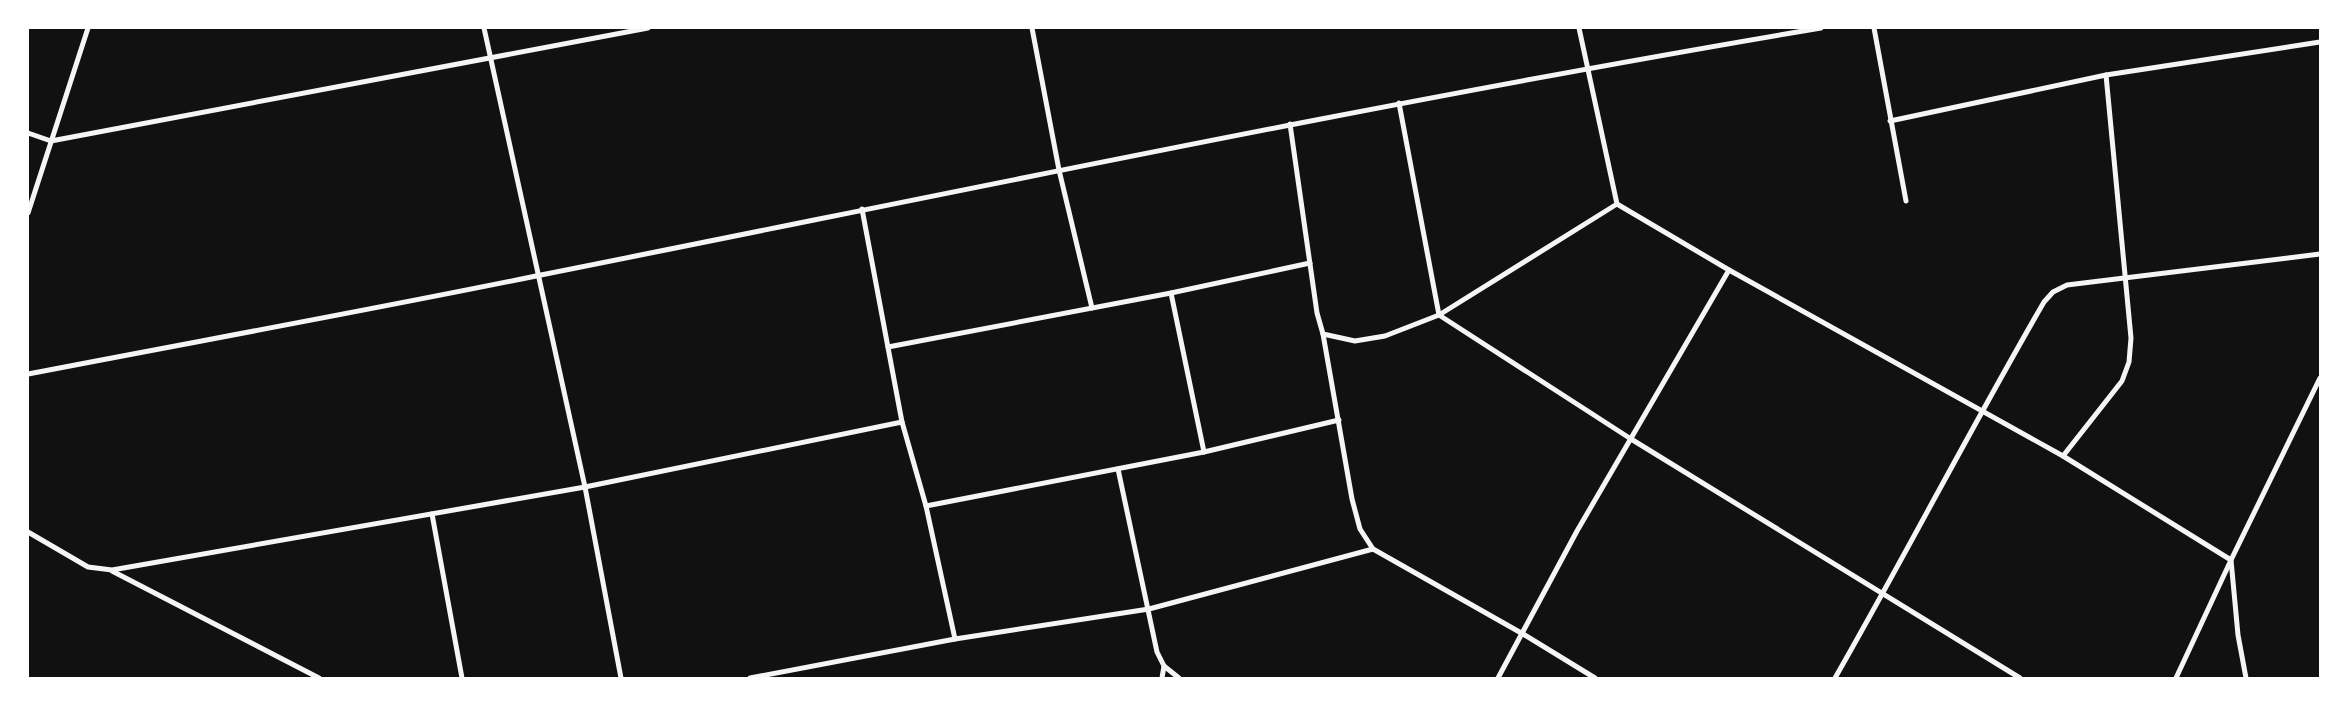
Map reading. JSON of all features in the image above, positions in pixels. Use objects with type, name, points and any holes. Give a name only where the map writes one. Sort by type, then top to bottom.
[{"type":"street","points":[[28,213],[88,28]]},
{"type":"street","points":[[484,28],[585,487],[621,678]]},
{"type":"street","points":[[28,133],[51,141],[648,28]]},
{"type":"street","points":[[1032,28],[1059,170],[1092,308]]},
{"type":"street","points":[[1578,28],[1617,204],[1730,270],[2063,456],[2231,560]]},
{"type":"street","points":[[28,374],[540,276],[1290,124],[1588,67],[1821,28]]},
{"type":"street","points":[[1874,28],[1906,201]]},
{"type":"street","points":[[1890,122],[2106,75],[2320,42]]},
{"type":"street","points":[[2063,456],[2122,381],[2129,362],[2131,338],[2106,75]]},
{"type":"street","points":[[1399,103],[1439,315],[1631,439],[1882,595],[2020,678]]},
{"type":"street","points":[[1290,124],[1317,312],[1323,334],[1352,499],[1360,529],[1373,549],[1523,634],[1595,678]]},
{"type":"street","points":[[1323,334],[1356,341],[1385,336],[1439,315],[1617,204]]},
{"type":"street","points":[[862,210],[902,422],[926,506],[955,640]]},
{"type":"street","points":[[1835,678],[1981,411],[2044,302],[2053,292],[2067,285],[2320,254]]},
{"type":"street","points":[[888,347],[1171,293],[1310,263]]},
{"type":"street","points":[[1498,678],[1577,531],[1730,270]]},
{"type":"street","points":[[1171,293],[1204,452]]},
{"type":"street","points":[[2176,678],[2320,378]]},
{"type":"street","points":[[926,506],[1204,452],[1339,420]]},
{"type":"street","points":[[28,532],[88,567],[112,570],[585,487],[902,422]]},
{"type":"street","points":[[1118,469],[1149,609],[1156,652],[1164,666],[1179,678]]},
{"type":"street","points":[[432,514],[462,678]]},
{"type":"street","points":[[750,678],[955,640],[1149,609],[1373,549]]},
{"type":"street","points":[[2231,560],[2238,635],[2246,678]]},
{"type":"street","points":[[112,570],[319,678]]},
{"type":"street","points":[[1162,678],[1164,666]]}]
